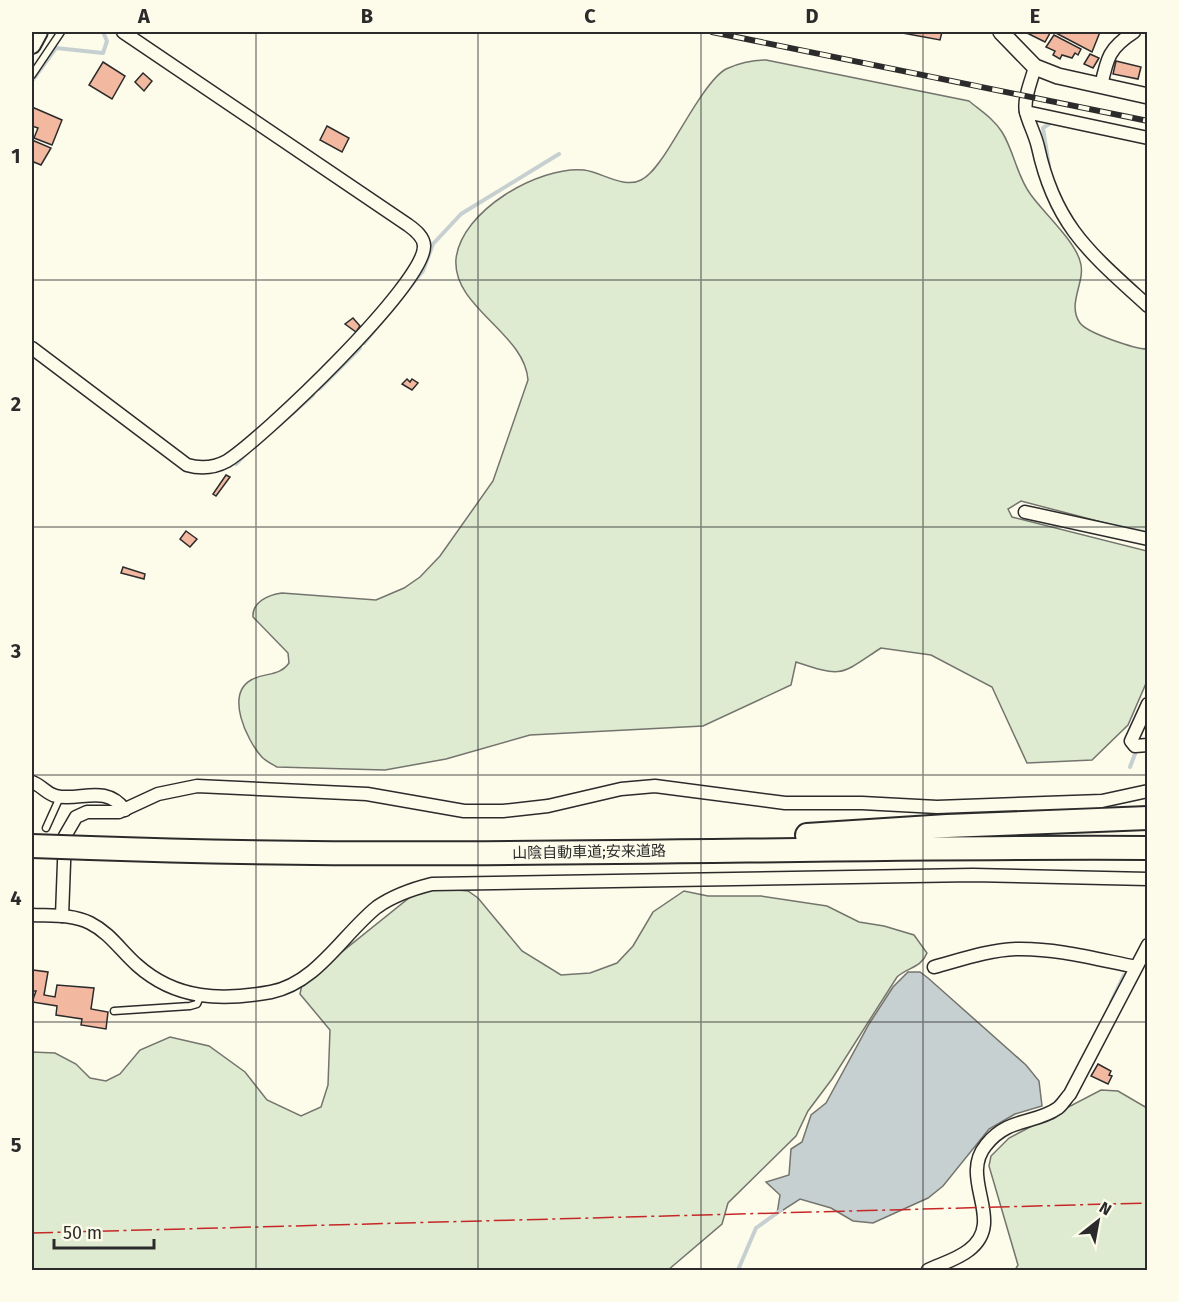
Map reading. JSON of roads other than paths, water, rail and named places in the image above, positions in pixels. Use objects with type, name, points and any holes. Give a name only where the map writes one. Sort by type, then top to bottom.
[{"type":"highway","points":[[639,850],[946,826],[1148,818]]},
{"type":"highway","name":"山陰自動車道;安来道路","points":[[32,846],[295,855],[447,855],[773,849],[1148,849]]},
{"type":"highway","points":[[773,849],[827,854],[1148,864]]},
{"type":"main road","points":[[32,45],[39,32]]},
{"type":"street","points":[[32,348],[187,465],[198,468],[212,467],[225,462],[246,446],[338,361],[411,275],[422,256],[424,246],[422,239],[408,225],[123,32]]},
{"type":"street","points":[[1000,32],[1035,67],[1058,76],[1148,96]]},
{"type":"street","points":[[1101,86],[1106,61],[1115,44],[1134,32]]},
{"type":"street","points":[[1035,67],[1026,112],[1035,132],[1045,180],[1065,221],[1088,252],[1148,306]]},
{"type":"street","points":[[1026,112],[1148,138]]},
{"type":"street","points":[[1025,512],[1148,539]]},
{"type":"street","points":[[1148,704],[1131,741],[1135,746],[1148,745]]},
{"type":"street","points":[[32,782],[60,797],[79,795],[104,797],[120,804],[125,810]]},
{"type":"street","points":[[62,916],[65,836],[70,823],[87,812],[125,810],[158,794],[197,786],[367,795],[464,811],[503,811],[548,806],[621,789],[655,786],[785,803],[862,803],[937,807],[1102,801],[1148,791]]},
{"type":"street","points":[[32,915],[76,918],[102,929],[138,966],[171,988],[200,997],[222,998],[273,991],[300,980],[377,907],[406,890],[432,884],[973,875],[1148,879]]},
{"type":"street","points":[[928,1270],[969,1251],[978,1241],[986,1221],[976,1173],[978,1157],[995,1135],[1007,1127],[1057,1108],[1070,1094],[1148,945]]},
{"type":"street","points":[[934,967],[974,956],[1014,949],[1045,950],[1136,967]]},
{"type":"lane","points":[[32,75],[61,32]]},
{"type":"lane","points":[[46,828],[60,797]]},
{"type":"lane","points":[[114,1011],[190,1006],[197,1004],[200,997]]},
{"type":"waterway","points":[[32,81],[56,48],[103,53],[107,41],[103,32]]},
{"type":"waterway","points":[[1049,166],[1043,128],[1052,122]]},
{"type":"waterway","points":[[364,343],[423,271],[433,244],[461,214],[559,154]]},
{"type":"waterway","points":[[319,389],[360,348]]},
{"type":"waterway","points":[[277,427],[313,395]]},
{"type":"waterway","points":[[236,464],[248,452]]},
{"type":"waterway","points":[[1130,767],[1135,754]]},
{"type":"waterway","points":[[1111,1002],[1124,975]]},
{"type":"waterway","points":[[738,1270],[756,1228],[781,1210]]},
{"type":"railway","points":[[712,32],[1148,121]]}]
